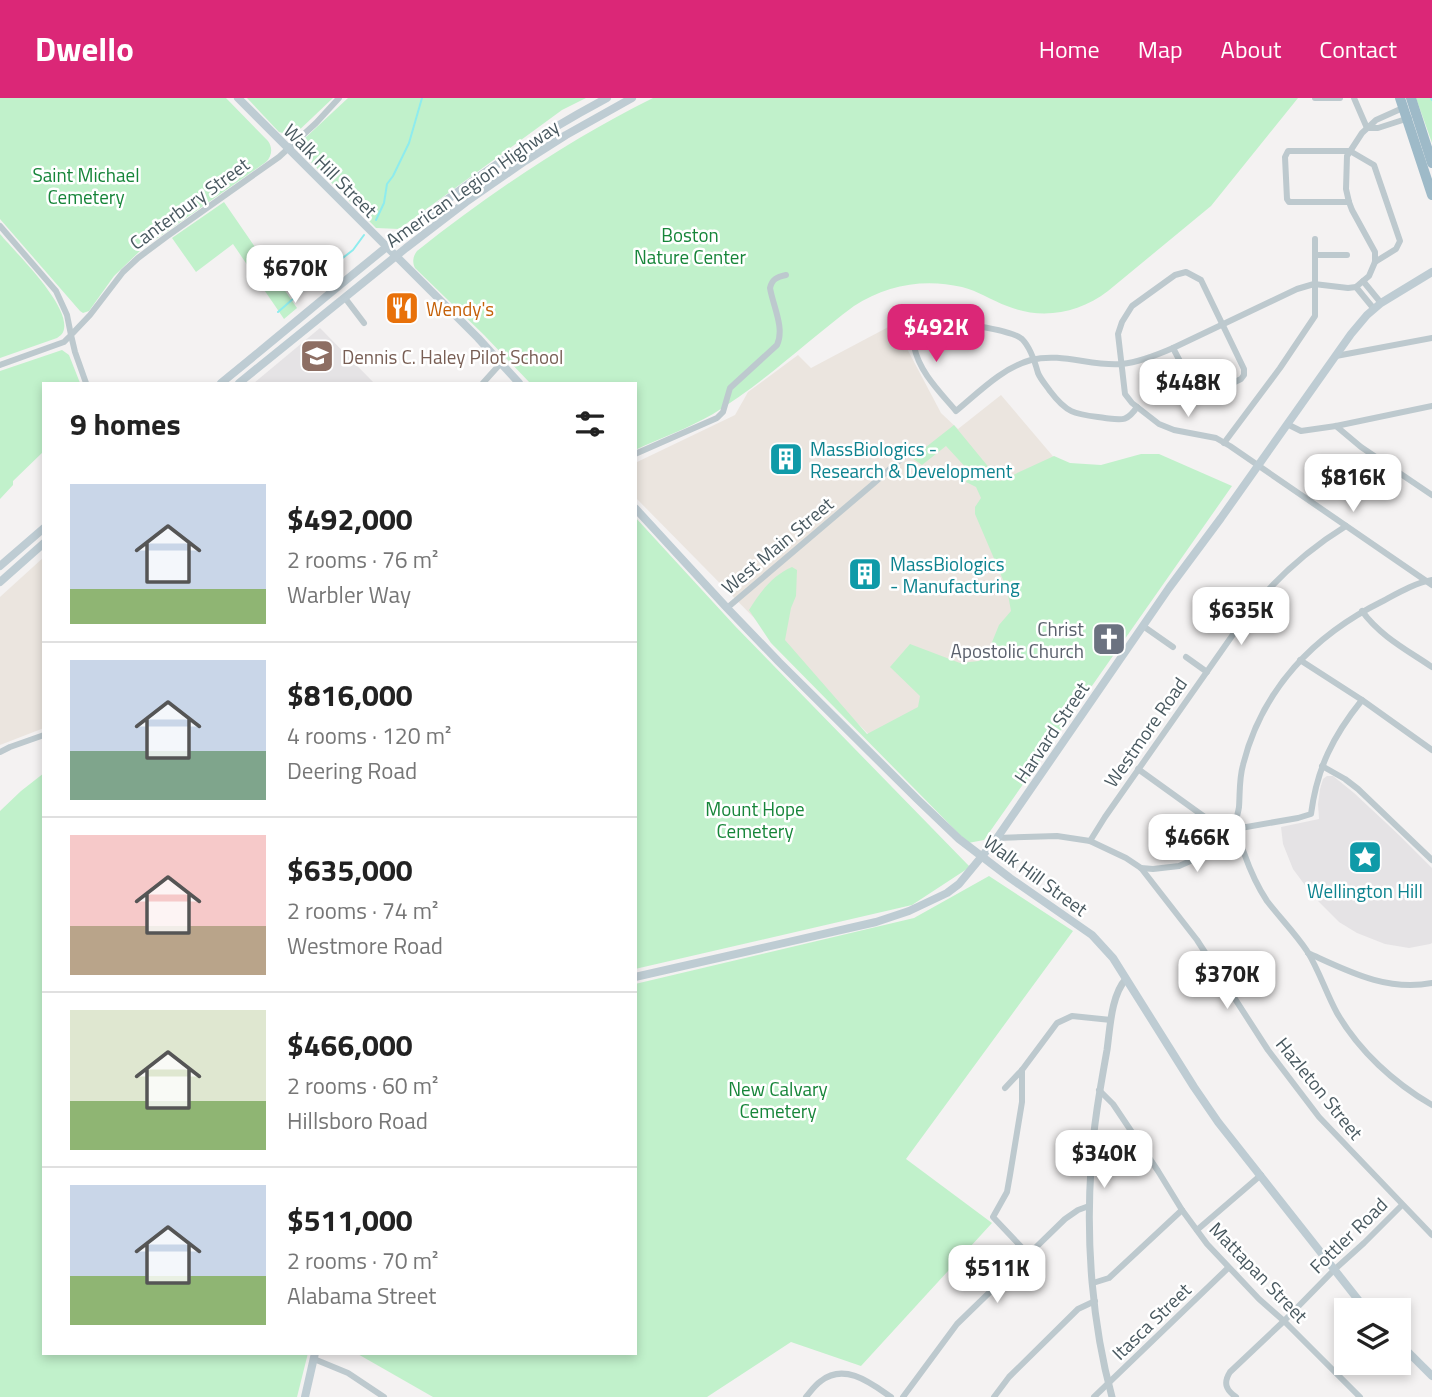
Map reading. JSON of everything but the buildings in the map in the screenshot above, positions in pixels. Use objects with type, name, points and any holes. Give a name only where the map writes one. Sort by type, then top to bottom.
[{"type":"highway","points":[[1409,107],[1432,163]]},
{"type":"highway","points":[[1409,107],[1432,195]]},
{"type":"main road","name":"Walk Hill Street","points":[[238,98],[518,382]]},
{"type":"main road","name":"American Legion Highway","points":[[222,382],[438,206],[508,156],[607,98]]},
{"type":"main road","name":"American Legion Highway","points":[[240,382],[466,202],[566,135],[632,98]]},
{"type":"main road","name":"Harvard Street","points":[[637,977],[839,931],[909,911],[947,893],[959,884],[997,838],[1143,626],[1351,334],[1381,303],[1432,272]]},
{"type":"main road","name":"Walk Hill Street","points":[[637,510],[799,683],[960,839],[1010,878],[1092,935],[1113,958],[1218,1122],[1357,1298]]},
{"type":"main road","points":[[0,566],[42,530]]},
{"type":"main road","points":[[0,582],[42,545]]},
{"type":"main road","points":[[1411,1355],[1432,1376]]},
{"type":"main road","points":[[304,1397],[315,1356]]},
{"type":"street","name":"Canterbury Street","points":[[71,335],[123,272],[138,258],[288,150],[339,98]]},
{"type":"street","points":[[1315,98],[1340,98]]},
{"type":"street","points":[[1354,98],[1367,128]]},
{"type":"street","points":[[1367,128],[1378,128],[1409,107]]},
{"type":"street","points":[[1136,407],[1130,417],[1125,419],[1069,411],[1040,378],[1033,360],[1028,349],[1018,337],[942,320],[912,318],[914,346],[922,368],[956,411],[1006,371],[1033,360],[1067,358],[1121,364],[1174,348],[1297,289],[1314,284],[1356,287],[1368,276],[1375,262],[1375,252],[1349,202],[1346,189],[1347,156],[1376,120],[1409,107]]},
{"type":"street","points":[[1349,202],[1289,202],[1285,157],[1288,151],[1350,151],[1374,165],[1400,238],[1396,249],[1375,262]]},
{"type":"street","points":[[0,226],[57,292],[66,312],[75,352],[86,382]]},
{"type":"street","points":[[1224,443],[1315,316],[1315,239]]},
{"type":"street","points":[[1315,255],[1348,255]]},
{"type":"street","points":[[1174,348],[1199,395],[1208,396],[1244,375],[1244,369],[1201,280],[1186,272],[1175,275],[1132,306],[1122,322],[1118,334],[1125,394],[1136,407],[1159,424],[1174,430],[1216,438],[1430,582]]},
{"type":"street","points":[[637,453],[717,418],[723,412],[730,388],[778,345],[780,331],[770,288],[772,281],[786,275]]},
{"type":"street","points":[[1363,281],[1381,303]]},
{"type":"street","points":[[1356,287],[1374,309]]},
{"type":"street","points":[[345,298],[364,323]]},
{"type":"street","points":[[0,365],[64,342],[71,335]]},
{"type":"street","points":[[1336,356],[1432,338]]},
{"type":"street","points":[[484,382],[501,363]]},
{"type":"street","points":[[1287,424],[1301,431],[1432,406]]},
{"type":"street","points":[[1336,426],[1361,447],[1432,495]]},
{"type":"street","name":"West Main Street","points":[[727,608],[911,450]]},
{"type":"street","name":"Westmore Road","points":[[1090,841],[1266,590],[1292,565],[1346,526]]},
{"type":"street","points":[[1430,582],[1362,611],[1338,627],[1311,649],[1279,685],[1263,710],[1242,767],[1235,829],[1255,881],[1266,900],[1308,953],[1338,1014],[1353,1037],[1402,1085],[1432,1105]]},
{"type":"street","points":[[1362,611],[1379,632],[1432,667]]},
{"type":"street","points":[[1143,626],[1173,647]]},
{"type":"street","points":[[1186,657],[1208,672]]},
{"type":"street","points":[[1300,660],[1432,750]]},
{"type":"street","points":[[1138,769],[1222,828],[1235,829],[1311,814],[1322,766],[1340,730],[1362,700]]},
{"type":"street","points":[[0,752],[42,736]]},
{"type":"street","points":[[1322,766],[1358,789],[1432,860]]},
{"type":"street","points":[[1141,868],[1179,866],[1192,861],[1204,855],[1235,829]]},
{"type":"street","name":"Hazleton Street","points":[[997,838],[1057,836],[1090,841],[1141,868],[1203,948],[1286,1076],[1319,1117],[1432,1235]]},
{"type":"street","points":[[1308,953],[1373,980],[1418,985],[1432,983]]},
{"type":"street","points":[[1112,1397],[1094,1301],[1089,1206],[1099,1090],[1118,988],[1126,979]]},
{"type":"street","points":[[1005,1088],[1057,1023],[1072,1016],[1111,1020]]},
{"type":"street","points":[[1022,1070],[1022,1102],[1007,1192],[993,1217],[1029,1255]]},
{"type":"street","name":"Mattapan Street","points":[[1099,1090],[1114,1104],[1182,1210],[1228,1268],[1360,1397]]},
{"type":"street","points":[[1196,1230],[1261,1175]]},
{"type":"street","name":"Fottler Road","points":[[1236,1397],[1226,1387],[1227,1377],[1237,1365],[1402,1205]]},
{"type":"street","points":[[903,1397],[957,1324],[1065,1219],[1089,1206]]},
{"type":"street","points":[[1093,1283],[1109,1278],[1182,1210]]},
{"type":"street","name":"Itasca Street","points":[[1094,1397],[1228,1268]]},
{"type":"street","points":[[994,1397],[1009,1377],[1078,1310],[1094,1301]]},
{"type":"street","points":[[315,1356],[348,1373],[384,1397]]},
{"type":"street","points":[[806,1397],[824,1378],[844,1374],[862,1378],[891,1397]]},
{"type":"shaded area","points":[[894,324],[941,413],[958,429],[1001,395],[1119,534],[883,749],[637,499],[637,462],[735,415],[748,392],[798,355],[811,368]]},
{"type":"shaded area","name":"Dennis C. Haley Pilot School","points":[[320,328],[373,382],[255,382]]},
{"type":"shaded area","points":[[42,559],[42,729],[0,745],[0,597]]},
{"type":"shaded area","points":[[1327,776],[1333,776],[1354,793],[1432,868],[1432,943],[1409,948],[1385,944],[1357,933],[1339,922],[1313,896],[1293,869],[1283,844],[1281,827],[1319,819],[1320,789]]},
{"type":"green space","name":"Saint Michael Cemetery","points":[[0,98],[226,98],[268,141],[271,155],[266,162],[142,249],[114,276],[89,311],[83,313],[0,219]]},
{"type":"green space","points":[[247,98],[333,98],[293,136],[279,132]]},
{"type":"green space","points":[[348,98],[586,98],[562,110],[399,229],[376,228],[306,157],[304,139]]},
{"type":"green space","name":"Boston Nature Center","points":[[653,98],[1298,98],[1211,206],[1096,299],[1072,310],[1033,313],[948,284],[892,288],[854,306],[732,402],[685,428],[637,449],[637,382],[529,382],[415,268],[413,261],[417,251],[473,208],[561,149]]},
{"type":"green space","points":[[1416,98],[1432,98],[1432,143]]},
{"type":"green space","name":"Saint Michael Cemetery","points":[[224,202],[297,308],[284,319],[233,244],[196,272],[172,238]]},
{"type":"green space","name":"Saint Michael Cemetery","points":[[0,234],[50,293],[58,306],[64,329],[57,338],[0,358]]},
{"type":"green space","points":[[62,350],[69,355],[80,382],[42,382],[42,453],[13,481],[13,485],[0,499],[0,371]]},
{"type":"green space","points":[[954,425],[1000,481],[1054,456],[1070,463],[1101,465],[1141,454],[1159,454],[1232,486],[984,840],[968,843],[771,643],[749,610],[773,579],[792,567],[797,570],[796,596],[785,640],[867,734],[918,707],[920,696],[890,667],[910,644],[960,663],[979,661],[988,652],[999,625],[1011,611],[1007,589],[975,514],[975,507],[981,498],[976,487],[966,482],[969,471],[946,446],[922,465],[912,458]]},
{"type":"green space","name":"Mount Hope Cemetery","points":[[637,519],[735,626],[970,867],[912,905],[637,969]]},
{"type":"green space","points":[[42,775],[42,1355],[308,1355],[297,1397],[0,1397],[0,811]]},
{"type":"green space","name":"New Calvary Cemetery","points":[[989,876],[1073,931],[906,1159],[992,1223],[861,1366],[791,1342],[707,1397],[433,1397],[360,1355],[637,1355],[637,984],[914,918]]},
{"type":"waterway","points":[[376,220],[384,203],[387,184],[409,143],[422,98]]},
{"type":"waterway","points":[[278,312],[353,250],[364,235]]},
{"type":"place","name":"Wendy's","points":[[402,308]]},
{"type":"place","name":"Dennis C. Haley Pilot School","points":[[317,356]]},
{"type":"place","name":"MassBiologics - Research & Development","points":[[786,459]]},
{"type":"place","name":"MassBiologics - Manufacturing","points":[[865,574]]},
{"type":"place","name":"Christ Apostolic Church","points":[[1109,639]]},
{"type":"place","name":"Wellington Hill","points":[[1365,857]]}]
